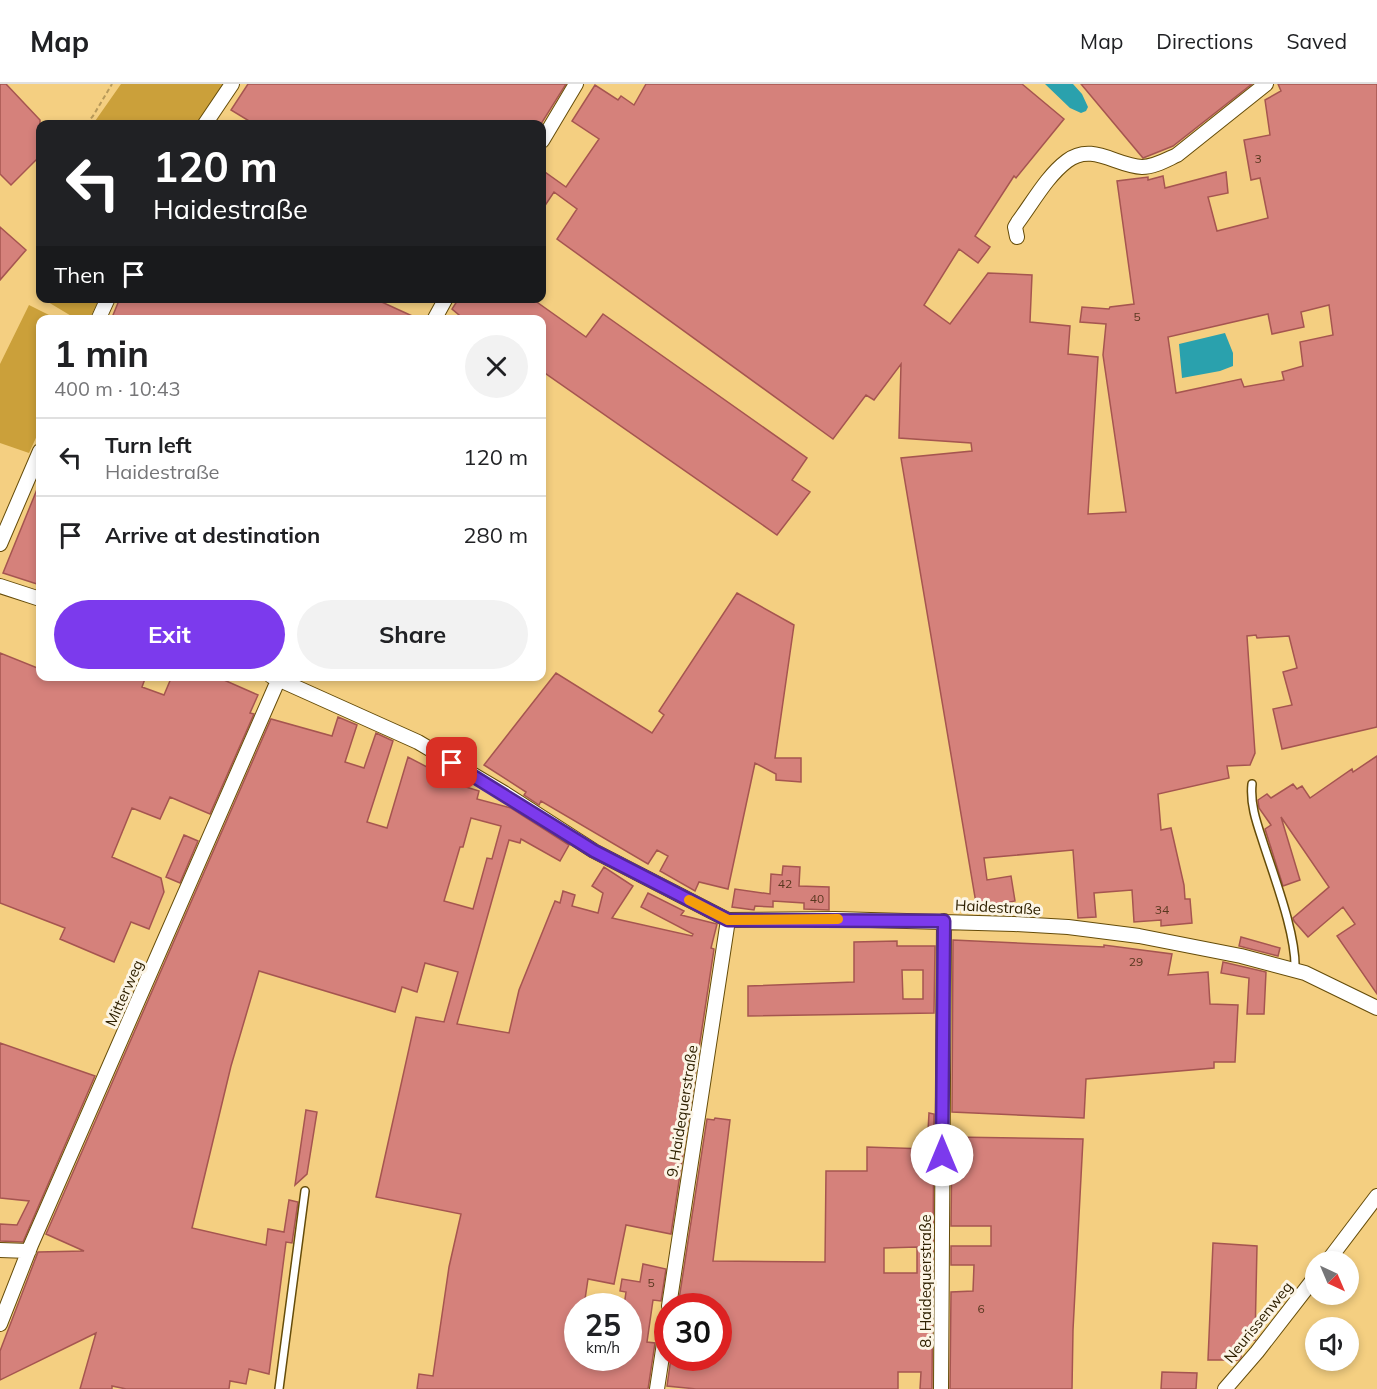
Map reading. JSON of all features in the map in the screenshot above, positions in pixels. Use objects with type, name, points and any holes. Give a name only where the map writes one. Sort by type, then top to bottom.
[{"type":"street","points":[[208,120],[232,84]]},
{"type":"street","points":[[546,134],[576,84]]},
{"type":"street","points":[[1017,237],[1015,227],[1018,222],[1058,170],[1069,160],[1088,154],[1101,154],[1124,164],[1143,167],[1161,162],[1177,155],[1266,84]]},
{"type":"street","points":[[0,544],[36,460]]},
{"type":"street","points":[[0,586],[36,598]]},
{"type":"street","name":"Mitterweg","points":[[0,1324],[29,1251],[275,681]]},
{"type":"street","name":"Haidestraße","points":[[286,681],[418,742],[504,793],[594,851],[728,920],[944,921],[1068,927],[1139,936],[1241,956],[1305,973],[1377,1008]]},
{"type":"street","name":"9. Haidequerstraße","points":[[671,1293],[728,920]]},
{"type":"street","name":"8. Haidequerstraße","points":[[941,1389],[944,921]]},
{"type":"street","points":[[1335,1251],[1377,1196]]},
{"type":"street","points":[[0,1250],[29,1251]]},
{"type":"street","name":"Neurissenweg","points":[[1225,1389],[1305,1290]]},
{"type":"street","points":[[657,1389],[660,1371]]},
{"type":"lane","points":[[1252,784],[1253,806],[1284,912],[1295,956],[1295,970]]},
{"type":"lane","points":[[279,1389],[305,1191]]},
{"type":"path","points":[[90,120],[112,84]]},
{"type":"shaded area","points":[[121,84],[223,84],[200,120],[96,120]]},
{"type":"shaded area","points":[[50,303],[97,303],[91,315],[70,315]]},
{"type":"shaded area","points":[[29,305],[49,315],[36,315],[36,438],[29,453],[0,443],[0,364]]},
{"type":"water","points":[[1045,84],[1073,84],[1082,94],[1088,107],[1086,111],[1081,113],[1070,108]]},
{"type":"water","points":[[1225,333],[1233,353],[1233,366],[1220,371],[1182,378],[1179,344]]},
{"type":"building","points":[[0,84],[6,84],[40,120],[36,120],[36,160],[11,185],[0,174]]},
{"type":"building","points":[[248,84],[566,84],[544,120],[247,120],[231,110]]},
{"type":"building","points":[[646,84],[1022,84],[1064,119],[1016,178],[1014,176],[975,236],[990,247],[978,263],[959,249],[924,305],[950,324],[988,273],[1032,275],[1030,322],[1070,326],[1068,354],[1098,357],[1088,514],[1126,512],[1103,355],[1106,324],[1080,322],[1082,307],[1109,309],[1134,304],[1117,181],[1148,177],[1148,180],[1163,176],[1165,188],[1226,172],[1228,193],[1208,197],[1217,231],[1268,218],[1260,178],[1251,180],[1244,140],[1270,135],[1265,100],[1281,91],[1278,84],[1377,84],[1377,727],[1282,749],[1273,709],[1292,705],[1283,672],[1297,668],[1289,636],[1257,638],[1256,635],[1247,636],[1255,753],[1250,765],[1227,766],[1229,778],[1158,794],[1161,830],[1171,828],[1185,899],[1190,899],[1192,923],[1161,926],[1161,920],[1134,922],[1132,890],[1094,893],[1096,917],[1078,918],[1073,850],[984,858],[987,880],[1011,876],[1015,901],[977,909],[901,458],[972,451],[971,443],[899,438],[901,364],[874,400],[866,395],[833,439],[557,239],[577,209],[554,192],[546,204],[546,173],[566,187],[599,139],[572,121],[595,85],[618,100],[621,96],[634,105]],"holes":[[[1329,305],[1333,335],[1300,342],[1303,366],[1282,372],[1284,380],[1244,387],[1241,379],[1176,393],[1168,337],[1268,314],[1272,334],[1304,327],[1301,312]]]},
{"type":"building","points":[[1081,84],[1252,84],[1173,146],[1143,158]]},
{"type":"building","points":[[0,227],[26,250],[0,280]]},
{"type":"building","points":[[118,303],[384,303],[410,315],[113,315]]},
{"type":"building","points":[[456,303],[538,303],[586,337],[603,314],[807,458],[792,480],[810,492],[777,535],[546,374],[546,315],[459,315],[452,309]]},
{"type":"building","points":[[36,492],[36,584],[3,573]]},
{"type":"building","points":[[737,593],[794,625],[775,758],[801,758],[801,782],[776,780],[776,774],[755,763],[728,889],[699,882],[695,891],[660,871],[668,856],[657,850],[648,864],[541,801],[539,805],[524,795],[526,792],[484,765],[556,673],[652,733],[664,715],[659,711]]},
{"type":"building","points":[[0,653],[36,667],[36,681],[144,681],[142,687],[164,695],[170,681],[226,681],[258,695],[250,713],[254,714],[210,814],[170,797],[160,819],[132,808],[112,857],[161,878],[164,892],[149,929],[131,922],[114,962],[60,939],[65,928],[0,903]]},
{"type":"building","points":[[338,717],[357,725],[345,762],[364,768],[376,733],[393,741],[367,822],[387,828],[408,757],[463,786],[479,791],[477,799],[511,808],[569,845],[560,861],[521,839],[520,843],[509,840],[457,1024],[509,1033],[519,990],[555,901],[560,903],[563,891],[575,895],[572,906],[598,913],[603,893],[592,886],[604,867],[633,886],[612,918],[692,936],[693,934],[641,907],[648,893],[684,911],[681,915],[717,924],[711,948],[714,949],[671,1234],[626,1225],[614,1284],[588,1279],[586,1293],[564,1293],[564,1371],[642,1371],[642,1293],[620,1291],[622,1279],[640,1282],[643,1264],[666,1269],[662,1293],[654,1293],[647,1342],[654,1343],[648,1389],[417,1389],[419,1374],[433,1376],[449,1267],[461,1214],[376,1197],[416,1017],[444,1022],[458,972],[425,963],[417,992],[402,987],[395,1012],[259,971],[231,1066],[192,1228],[266,1245],[268,1229],[284,1232],[289,1200],[298,1202],[292,1243],[286,1242],[269,1374],[249,1369],[246,1384],[230,1381],[229,1389],[126,1389],[112,1386],[112,1389],[80,1389],[96,1333],[0,1380],[0,1351],[38,1252],[84,1251],[46,1234],[271,719],[332,736]],"holes":[[[471,818],[501,826],[492,859],[487,858],[473,909],[444,901]]]},
{"type":"building","points":[[1377,756],[1377,994],[1337,936],[1355,924],[1343,907],[1308,937],[1294,921],[1293,918],[1329,887],[1281,817],[1300,880],[1283,886],[1265,829],[1271,825],[1259,808],[1258,800],[1267,794],[1271,798],[1293,784],[1297,789],[1302,786],[1310,798],[1352,769],[1353,772]]},
{"type":"building","points":[[184,835],[198,841],[180,883],[166,877]]},
{"type":"building","points":[[783,866],[800,867],[799,886],[829,887],[829,910],[804,909],[804,903],[773,901],[773,907],[755,906],[754,910],[732,907],[735,889],[770,894],[771,874],[782,875]]},
{"type":"building","points":[[1241,937],[1280,948],[1278,956],[1239,946]]},
{"type":"building","points":[[953,940],[1104,947],[1104,945],[1172,954],[1168,975],[1208,972],[1210,1004],[1238,1005],[1235,1062],[1214,1062],[1214,1068],[1086,1079],[1084,1118],[952,1112]]},
{"type":"building","points":[[897,941],[897,946],[935,946],[934,1013],[748,1016],[748,986],[854,982],[854,942]],"holes":[[[902,970],[923,970],[923,999],[903,999]]]},
{"type":"building","points":[[1223,962],[1266,972],[1264,1014],[1247,1014],[1249,978],[1221,973]]},
{"type":"building","points":[[0,1043],[95,1076],[23,1242],[0,1241],[0,1224],[17,1225],[29,1201],[0,1198]]},
{"type":"building","points":[[306,1110],[317,1112],[307,1174],[295,1185]]},
{"type":"building","points":[[929,1113],[934,1114],[932,1389],[920,1389],[921,1372],[898,1372],[898,1389],[696,1389],[667,1386],[669,1371],[732,1371],[732,1293],[680,1293],[707,1119],[730,1120],[713,1261],[825,1262],[826,1171],[867,1171],[867,1147],[927,1149]],"holes":[[[917,1247],[917,1273],[884,1273],[884,1248]]]},
{"type":"building","points":[[952,1137],[1083,1139],[1072,1389],[950,1389],[951,1292],[973,1291],[974,1265],[951,1265],[951,1246],[991,1246],[991,1226],[951,1226]]},
{"type":"building","points":[[1213,1243],[1257,1246],[1255,1340],[1241,1340],[1241,1357],[1238,1360],[1208,1360]]},
{"type":"building","points":[[1162,1372],[1197,1373],[1196,1389],[1161,1389]]},
{"type":"slow traffic","points":[[689,900],[728,920],[838,919]]},
{"type":"route","points":[[452,763],[504,793],[594,851],[728,920],[944,921],[942,1155]]}]
